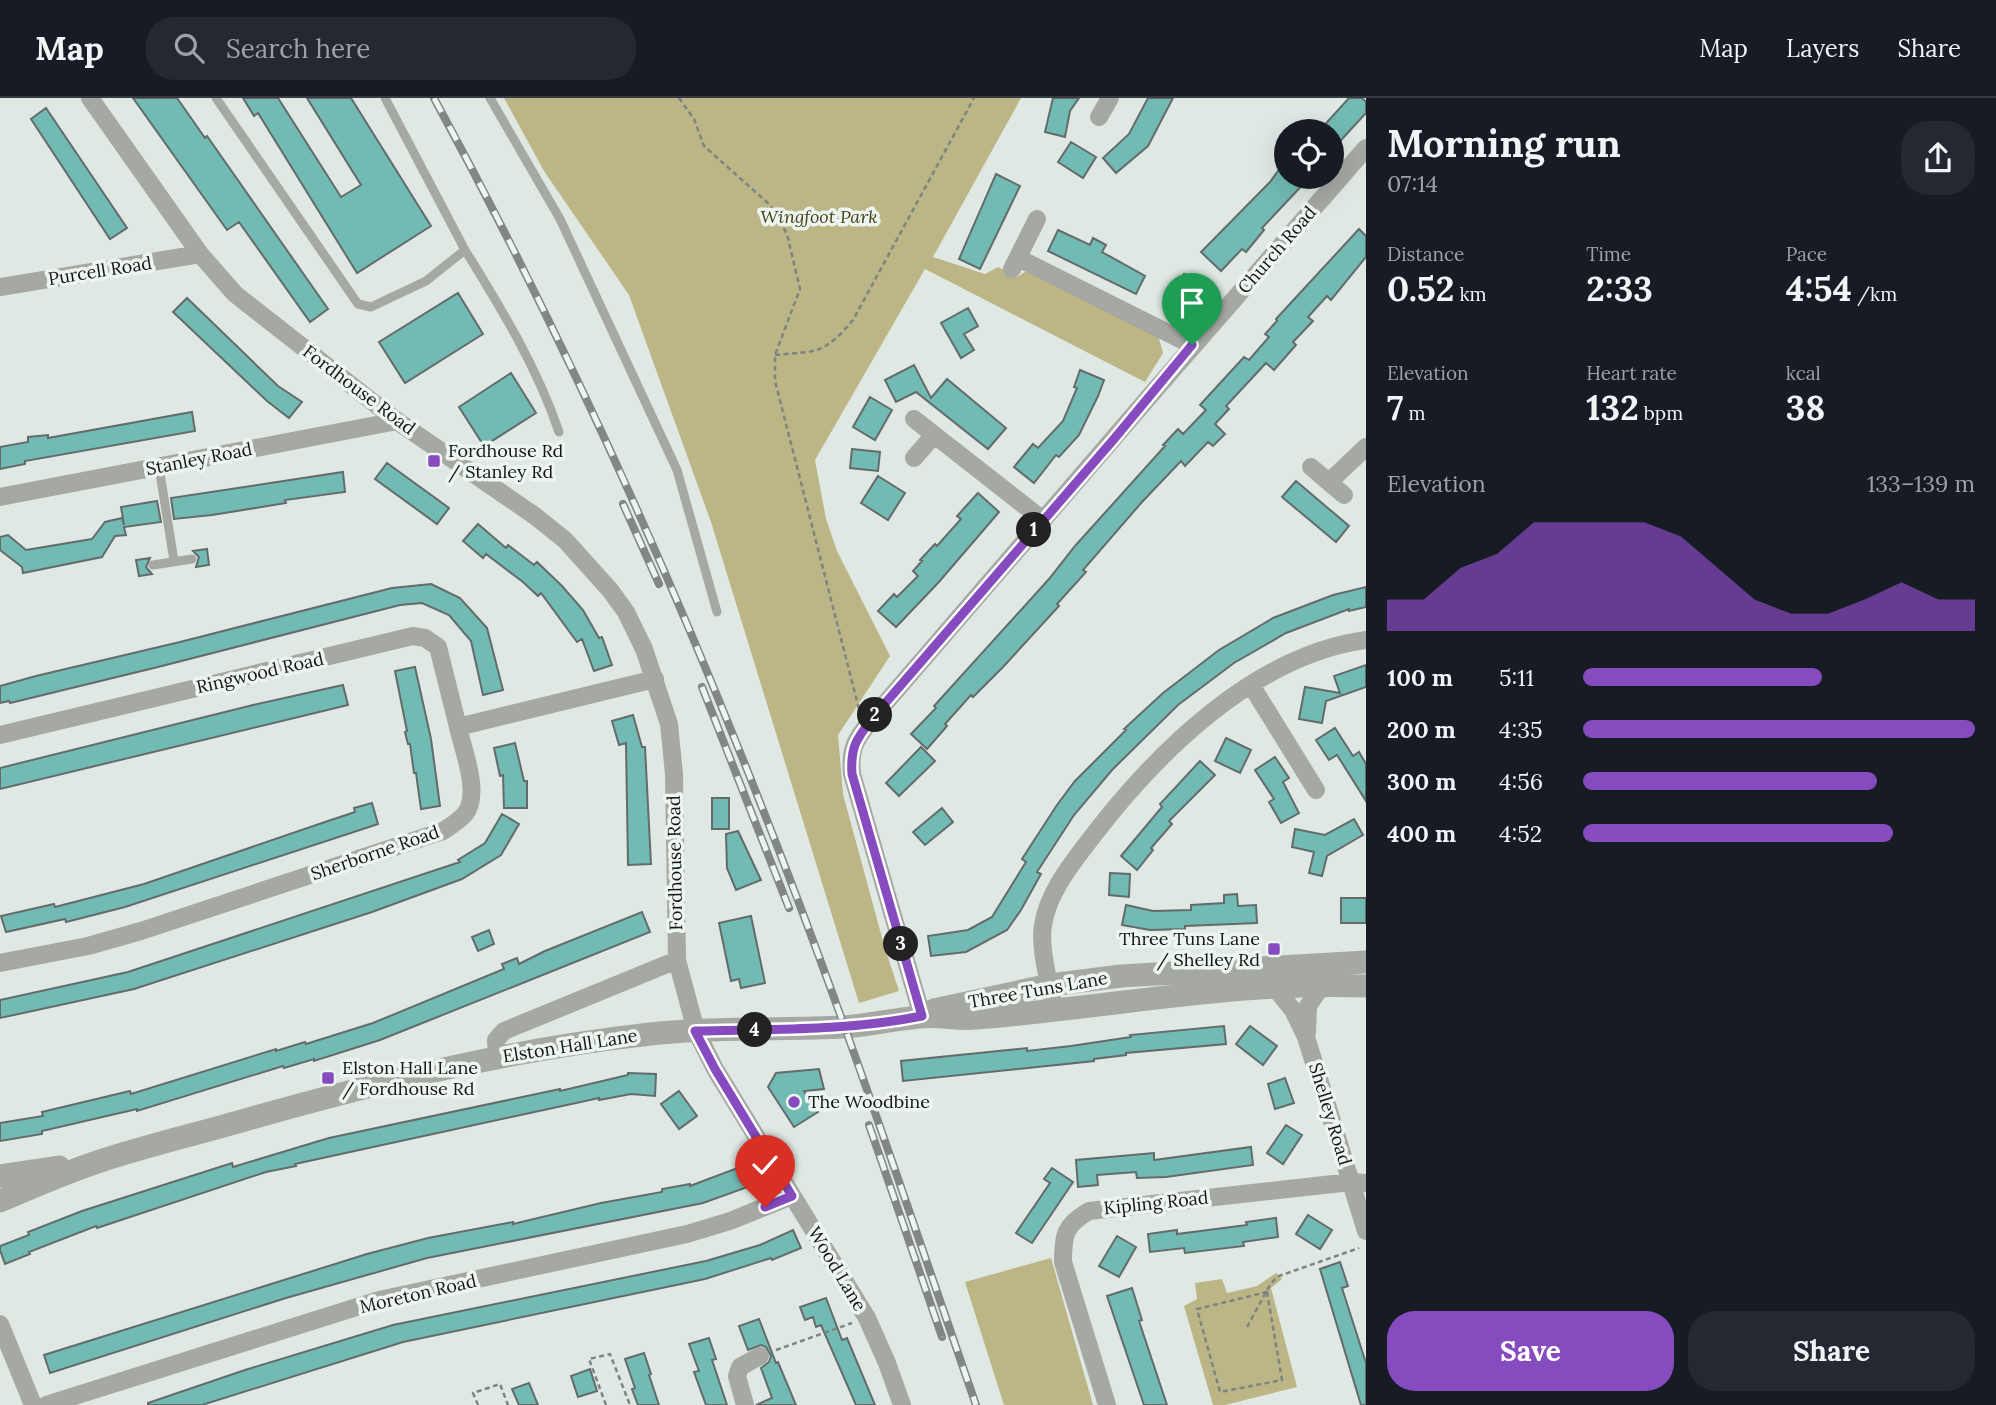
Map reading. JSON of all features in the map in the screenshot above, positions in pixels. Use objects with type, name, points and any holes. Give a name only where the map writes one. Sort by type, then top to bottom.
[{"type":"street","name":"Fordhouse Road","points":[[90,98],[200,254],[235,294],[397,422],[535,516],[565,540],[626,612],[644,649],[668,724],[674,774],[677,960],[695,1031]]},
{"type":"street","points":[[1099,117],[1110,98]]},
{"type":"street","name":"Church Road","points":[[922,1016],[852,774],[850,756],[857,739],[1192,345],[1366,148]]},
{"type":"street","points":[[1037,219],[1015,263],[1192,345]]},
{"type":"street","name":"Purcell Road","points":[[0,288],[200,254]]},
{"type":"street","points":[[914,419],[1043,520]]},
{"type":"street","name":"Stanley Road","points":[[0,497],[397,422]]},
{"type":"street","points":[[914,458],[934,435]]},
{"type":"street","points":[[1329,482],[1366,447]]},
{"type":"street","points":[[1311,467],[1344,495]]},
{"type":"street","name":"Ringwood Road","points":[[0,735],[413,636],[425,638],[438,647],[458,727]]},
{"type":"street","points":[[1054,1009],[1043,925],[1053,894],[1079,854],[1122,798],[1200,721],[1251,685],[1297,661],[1346,642],[1366,640]]},
{"type":"street","points":[[458,727],[655,679]]},
{"type":"street","points":[[1251,685],[1316,790]]},
{"type":"street","name":"Sherborne Road","points":[[0,963],[88,946],[141,931],[443,831],[467,812],[471,802],[472,788],[458,727]]},
{"type":"street","points":[[497,1058],[496,1040],[504,1031],[677,960]]},
{"type":"street","name":"Three Tuns Lane","points":[[922,1016],[972,1019],[1126,1000],[1275,977],[1320,964],[1366,962]]},
{"type":"street","name":"Shelley Road","points":[[1307,1037],[1308,1006],[1321,987],[1320,964]]},
{"type":"street","name":"Three Tuns Lane","points":[[847,1027],[922,1016],[940,1007],[1050,985],[1121,976],[1275,977],[1321,987],[1366,986]]},
{"type":"street","name":"Shelley Road","points":[[1275,977],[1307,1037],[1359,1183],[1366,1231]]},
{"type":"street","name":"Elston Hall Lane","points":[[0,1200],[97,1162],[382,1083],[497,1058],[642,1035],[847,1027]]},
{"type":"street","name":"Wood Lane","points":[[695,1031],[715,1069],[867,1318],[902,1405]]},
{"type":"street","name":"Elston Hall Lane","points":[[0,1176],[97,1162]]},
{"type":"street","name":"Kipling Road","points":[[1107,1405],[1063,1262],[1063,1241],[1072,1221],[1089,1211],[1359,1183]]},
{"type":"street","name":"Moreton Road","points":[[46,1405],[379,1300],[687,1234],[730,1221],[792,1196]]},
{"type":"street","points":[[0,1324],[33,1405]]},
{"type":"street","points":[[745,1405],[737,1376],[740,1367],[760,1356]]},
{"type":"lane","points":[[216,98],[358,304],[371,307],[426,281],[465,250]]},
{"type":"lane","points":[[385,98],[465,250],[525,352],[546,394],[559,432]]},
{"type":"lane","points":[[490,98],[560,219],[677,470],[717,612]]},
{"type":"lane","points":[[159,467],[174,561]]},
{"type":"lane","points":[[153,565],[192,559]]},
{"type":"path","points":[[679,98],[694,119],[704,146],[768,204],[788,234],[800,289],[775,355],[775,381],[865,729]]},
{"type":"path","points":[[775,355],[818,351],[834,342],[853,320],[974,98]]},
{"type":"path","points":[[1247,1327],[1271,1283],[1279,1276],[1366,1246]]},
{"type":"path","points":[[1267,1292],[1282,1380],[1220,1392],[1197,1309],[1267,1292]]},
{"type":"path","points":[[760,1356],[867,1318]]},
{"type":"path","points":[[606,1405],[589,1359],[610,1354],[630,1405]]},
{"type":"path","points":[[478,1405],[473,1393],[500,1384],[508,1405]]},
{"type":"green space","name":"Wingfoot Park","points":[[504,98],[1021,98],[933,257],[985,274],[998,267],[1017,277],[1028,270],[1158,335],[1163,353],[1145,382],[925,269],[815,460],[826,519],[837,551],[890,656],[838,735],[843,794],[899,991],[859,1003],[711,522],[629,295],[544,171]]},
{"type":"green space","points":[[1051,1258],[1093,1405],[1004,1405],[965,1282]]},
{"type":"green space","points":[[1276,1273],[1282,1279],[1271,1288],[1297,1387],[1225,1405],[1213,1405],[1184,1306],[1197,1299],[1195,1283],[1222,1279],[1227,1293],[1257,1286]]},
{"type":"building","points":[[133,98],[177,98],[205,138],[207,136],[328,309],[310,322],[239,222],[227,230]]},
{"type":"building","points":[[243,98],[278,98],[341,197],[361,185],[307,98],[351,98],[431,226],[357,273],[258,113],[254,116]]},
{"type":"building","points":[[1053,98],[1079,98],[1070,111],[1065,137],[1045,132]]},
{"type":"building","points":[[1148,98],[1173,98],[1148,146],[1116,173],[1103,158],[1129,134]]},
{"type":"building","points":[[1349,98],[1362,98],[1366,102],[1366,113],[1344,137],[1344,119],[1330,119]]},
{"type":"building","points":[[46,108],[127,228],[110,239],[31,119]]},
{"type":"building","points":[[1071,142],[1096,157],[1083,178],[1058,162]]},
{"type":"building","points":[[996,174],[1020,186],[980,269],[959,259]]},
{"type":"building","points":[[1274,176],[1274,189],[1299,189],[1262,228],[1264,230],[1246,252],[1242,249],[1221,271],[1201,252]]},
{"type":"building","points":[[1359,229],[1366,236],[1366,257],[1331,300],[1327,296],[1308,317],[1313,321],[1293,342],[1296,345],[1274,370],[1266,363],[1226,406],[1229,409],[1215,424],[1225,434],[1213,446],[1208,442],[1185,466],[1181,461],[1142,502],[1083,570],[1086,572],[1057,604],[1059,606],[1003,667],[973,697],[971,695],[927,749],[911,734],[936,708],[934,706],[1049,579],[1165,446],[1163,445],[1178,429],[1183,434],[1206,410],[1200,405],[1244,357],[1249,360],[1269,337],[1265,334],[1276,319]]},
{"type":"building","points":[[1058,230],[1090,245],[1093,238],[1106,245],[1102,252],[1145,276],[1136,294],[1048,251]]},
{"type":"building","points":[[1184,274],[1197,281],[1192,291],[1198,294],[1188,315],[1168,305]]},
{"type":"building","points":[[458,293],[483,334],[405,383],[379,342]]},
{"type":"building","points":[[187,298],[278,386],[302,402],[289,418],[267,401],[173,312]]},
{"type":"building","points":[[968,308],[978,326],[964,334],[974,350],[961,358],[941,323]]},
{"type":"building","points":[[914,365],[931,398],[947,379],[1006,428],[988,449],[916,392],[896,402],[885,380]]},
{"type":"building","points":[[1080,370],[1104,380],[1098,396],[1079,435],[1059,457],[1056,455],[1034,483],[1014,467],[1033,444],[1038,448],[1063,421],[1077,388],[1074,387]]},
{"type":"building","points":[[511,373],[536,413],[484,446],[459,407]]},
{"type":"building","points":[[870,397],[892,410],[875,440],[853,427]]},
{"type":"building","points":[[192,412],[195,431],[25,461],[25,464],[0,469],[0,447],[28,442],[28,437],[48,435],[48,438]]},
{"type":"building","points":[[852,449],[880,452],[878,471],[850,468]]},
{"type":"building","points":[[387,463],[449,508],[437,524],[375,479]]},
{"type":"building","points":[[343,472],[345,492],[174,519],[171,498]]},
{"type":"building","points":[[878,476],[905,493],[888,520],[861,503]]},
{"type":"building","points":[[1296,481],[1349,526],[1336,542],[1282,497]]},
{"type":"building","points":[[978,493],[999,512],[896,627],[878,611],[894,594],[897,597],[918,576],[913,571],[922,561],[920,560],[935,544],[937,546],[961,519],[957,516]]},
{"type":"building","points":[[157,501],[161,522],[124,527],[126,535],[115,536],[102,557],[23,573],[22,567],[0,550],[0,537],[8,535],[26,550],[92,539],[105,522],[122,518],[124,525],[121,507]]},
{"type":"building","points":[[478,524],[506,548],[508,545],[534,565],[537,562],[562,586],[583,610],[599,638],[602,637],[612,665],[594,671],[582,639],[577,642],[541,593],[538,596],[486,554],[483,558],[463,541]]},
{"type":"building","points":[[207,549],[209,565],[196,567],[199,557],[193,551]]},
{"type":"building","points":[[150,558],[146,567],[152,574],[139,576],[136,560]]},
{"type":"building","points":[[431,584],[460,598],[487,628],[503,690],[483,695],[471,641],[449,615],[422,603],[400,605],[158,667],[10,703],[0,703],[0,686],[36,676],[392,588]]},
{"type":"building","points":[[1366,587],[1366,607],[1349,609],[1286,633],[1234,663],[1178,705],[1112,770],[1074,815],[1037,872],[1041,874],[1007,930],[966,952],[931,956],[928,936],[968,930],[992,917],[1026,862],[1022,859],[1075,781],[1126,730],[1124,729],[1163,693],[1219,650],[1273,618],[1333,595]]},
{"type":"building","points":[[1366,665],[1366,687],[1326,701],[1322,723],[1299,719],[1305,687],[1340,693],[1334,676]]},
{"type":"building","points":[[415,667],[431,739],[440,806],[421,809],[395,671]]},
{"type":"building","points":[[343,685],[348,705],[0,789],[0,768]]},
{"type":"building","points":[[633,715],[642,747],[645,747],[651,864],[628,865],[626,743],[619,745],[612,721]]},
{"type":"building","points":[[1335,728],[1353,756],[1359,752],[1366,764],[1366,801],[1337,755],[1329,760],[1316,740]]},
{"type":"building","points":[[1226,738],[1251,750],[1240,773],[1215,761]]},
{"type":"building","points":[[515,743],[524,781],[527,781],[527,808],[504,808],[503,775],[500,776],[494,748]]},
{"type":"building","points":[[921,747],[935,761],[899,796],[886,783]]},
{"type":"building","points":[[1275,757],[1289,778],[1283,782],[1299,813],[1281,823],[1269,802],[1274,799],[1255,770]]},
{"type":"building","points":[[1200,761],[1215,775],[1169,821],[1172,824],[1151,848],[1153,850],[1137,870],[1121,856],[1162,807],[1160,804]]},
{"type":"building","points":[[712,798],[729,798],[729,829],[712,829]]},
{"type":"building","points":[[372,803],[378,824],[125,907],[66,922],[65,919],[6,932],[1,916],[54,904],[55,907],[144,884],[355,812],[354,808]]},
{"type":"building","points":[[942,808],[953,822],[925,845],[913,832]]},
{"type":"building","points":[[502,814],[519,824],[501,855],[462,879],[372,912],[134,989],[0,1018],[0,1000],[128,972],[460,862],[458,860],[485,843]]},
{"type":"building","points":[[1354,819],[1363,835],[1327,856],[1322,876],[1309,873],[1314,852],[1292,847],[1295,829],[1325,835]]},
{"type":"building","points":[[738,831],[761,880],[736,890],[727,868],[726,834]]},
{"type":"building","points":[[1110,873],[1130,874],[1129,897],[1109,895]]},
{"type":"building","points":[[1237,894],[1238,906],[1256,905],[1257,923],[1150,930],[1122,925],[1126,905],[1153,911],[1191,910],[1191,905],[1224,903],[1224,895]]},
{"type":"building","points":[[1341,898],[1366,898],[1366,923],[1341,923]]},
{"type":"building","points":[[642,912],[650,932],[380,1040],[314,1061],[284,1068],[283,1066],[137,1111],[42,1131],[42,1134],[0,1141],[0,1123],[43,1116],[42,1112],[130,1091],[131,1094],[276,1049],[305,1042],[306,1044],[373,1023],[504,969],[502,964],[517,958],[519,964]]},
{"type":"building","points":[[751,916],[765,983],[741,988],[739,979],[731,981],[719,923]]},
{"type":"building","points":[[489,930],[494,944],[478,951],[472,937]]},
{"type":"building","points":[[1224,1026],[1226,1044],[1126,1053],[1094,1061],[903,1081],[901,1061],[1027,1048],[1027,1051],[1131,1037],[1130,1035]]},
{"type":"building","points":[[1250,1026],[1277,1046],[1263,1065],[1236,1044]]},
{"type":"building","name":"The Woodbine","points":[[819,1069],[824,1089],[804,1091],[818,1112],[794,1127],[768,1087],[776,1073]]},
{"type":"building","points":[[628,1073],[656,1074],[655,1096],[631,1094],[599,1098],[295,1164],[296,1166],[266,1172],[97,1228],[96,1226],[5,1264],[0,1250],[0,1246],[29,1235],[28,1232],[82,1211],[232,1163],[233,1167],[329,1138],[560,1091]]},
{"type":"building","points":[[1285,1078],[1294,1103],[1275,1109],[1268,1084]]},
{"type":"building","points":[[679,1091],[697,1116],[679,1129],[661,1104]]},
{"type":"building","points":[[1286,1125],[1302,1135],[1283,1164],[1267,1153]]},
{"type":"building","points":[[1251,1147],[1253,1165],[1166,1177],[1137,1178],[1136,1172],[1097,1175],[1098,1185],[1078,1187],[1076,1160],[1154,1153],[1154,1160]]},
{"type":"building","points":[[748,1164],[756,1184],[703,1203],[427,1258],[286,1298],[50,1373],[44,1355],[367,1254],[428,1238],[513,1224],[662,1192],[662,1189],[690,1186]]},
{"type":"building","points":[[1052,1168],[1073,1182],[1032,1243],[1016,1233],[1050,1183],[1044,1179]]},
{"type":"building","points":[[1308,1215],[1332,1230],[1320,1249],[1296,1234]]},
{"type":"building","points":[[1276,1218],[1278,1237],[1243,1242],[1244,1246],[1185,1253],[1184,1248],[1150,1252],[1148,1234],[1177,1230],[1177,1234],[1247,1225],[1246,1222]]},
{"type":"building","points":[[793,1230],[801,1248],[772,1260],[771,1258],[705,1279],[403,1342],[202,1405],[148,1405],[245,1370],[393,1325],[706,1261],[760,1245]]},
{"type":"building","points":[[1117,1236],[1136,1247],[1119,1277],[1099,1266]]},
{"type":"building","points":[[1340,1262],[1348,1286],[1342,1288],[1366,1363],[1366,1405],[1361,1405],[1320,1269]]},
{"type":"building","points":[[1132,1288],[1142,1320],[1139,1321],[1167,1405],[1144,1405],[1107,1296]]},
{"type":"building","points":[[826,1298],[842,1340],[847,1338],[875,1405],[856,1405],[821,1325],[816,1327],[813,1317],[805,1320],[800,1307]]},
{"type":"building","points":[[759,1319],[796,1405],[756,1405],[772,1398],[761,1368],[769,1362],[771,1356],[766,1347],[761,1345],[748,1350],[739,1326]]},
{"type":"building","points":[[709,1338],[716,1359],[712,1360],[727,1405],[706,1405],[694,1372],[699,1371],[689,1344]]},
{"type":"building","points":[[644,1353],[659,1405],[638,1405],[632,1389],[635,1388],[625,1359]]},
{"type":"building","points":[[590,1369],[597,1391],[578,1397],[571,1376]]},
{"type":"building","points":[[529,1383],[538,1405],[519,1405],[512,1389]]},
{"type":"railway","points":[[434,98],[569,362],[651,542],[728,723],[848,1035],[976,1405]]},
{"type":"railway","points":[[623,504],[659,584]]},
{"type":"railway","points":[[702,687],[789,908]]},
{"type":"railway","points":[[869,1125],[942,1337]]},
{"type":"place","name":"Fordhouse Rd / Stanley Rd","points":[[434,461]]},
{"type":"place","name":"Three Tuns Lane / Shelley Rd","points":[[1274,949]]},
{"type":"place","name":"Elston Hall Lane / Fordhouse Rd","points":[[328,1078]]},
{"type":"place","name":"The Woodbine","points":[[794,1102]]},
{"type":"route","points":[[765,1207],[792,1196],[695,1031],[847,1027],[922,1016],[855,789],[850,756],[857,739],[875,715],[1192,345]]}]
